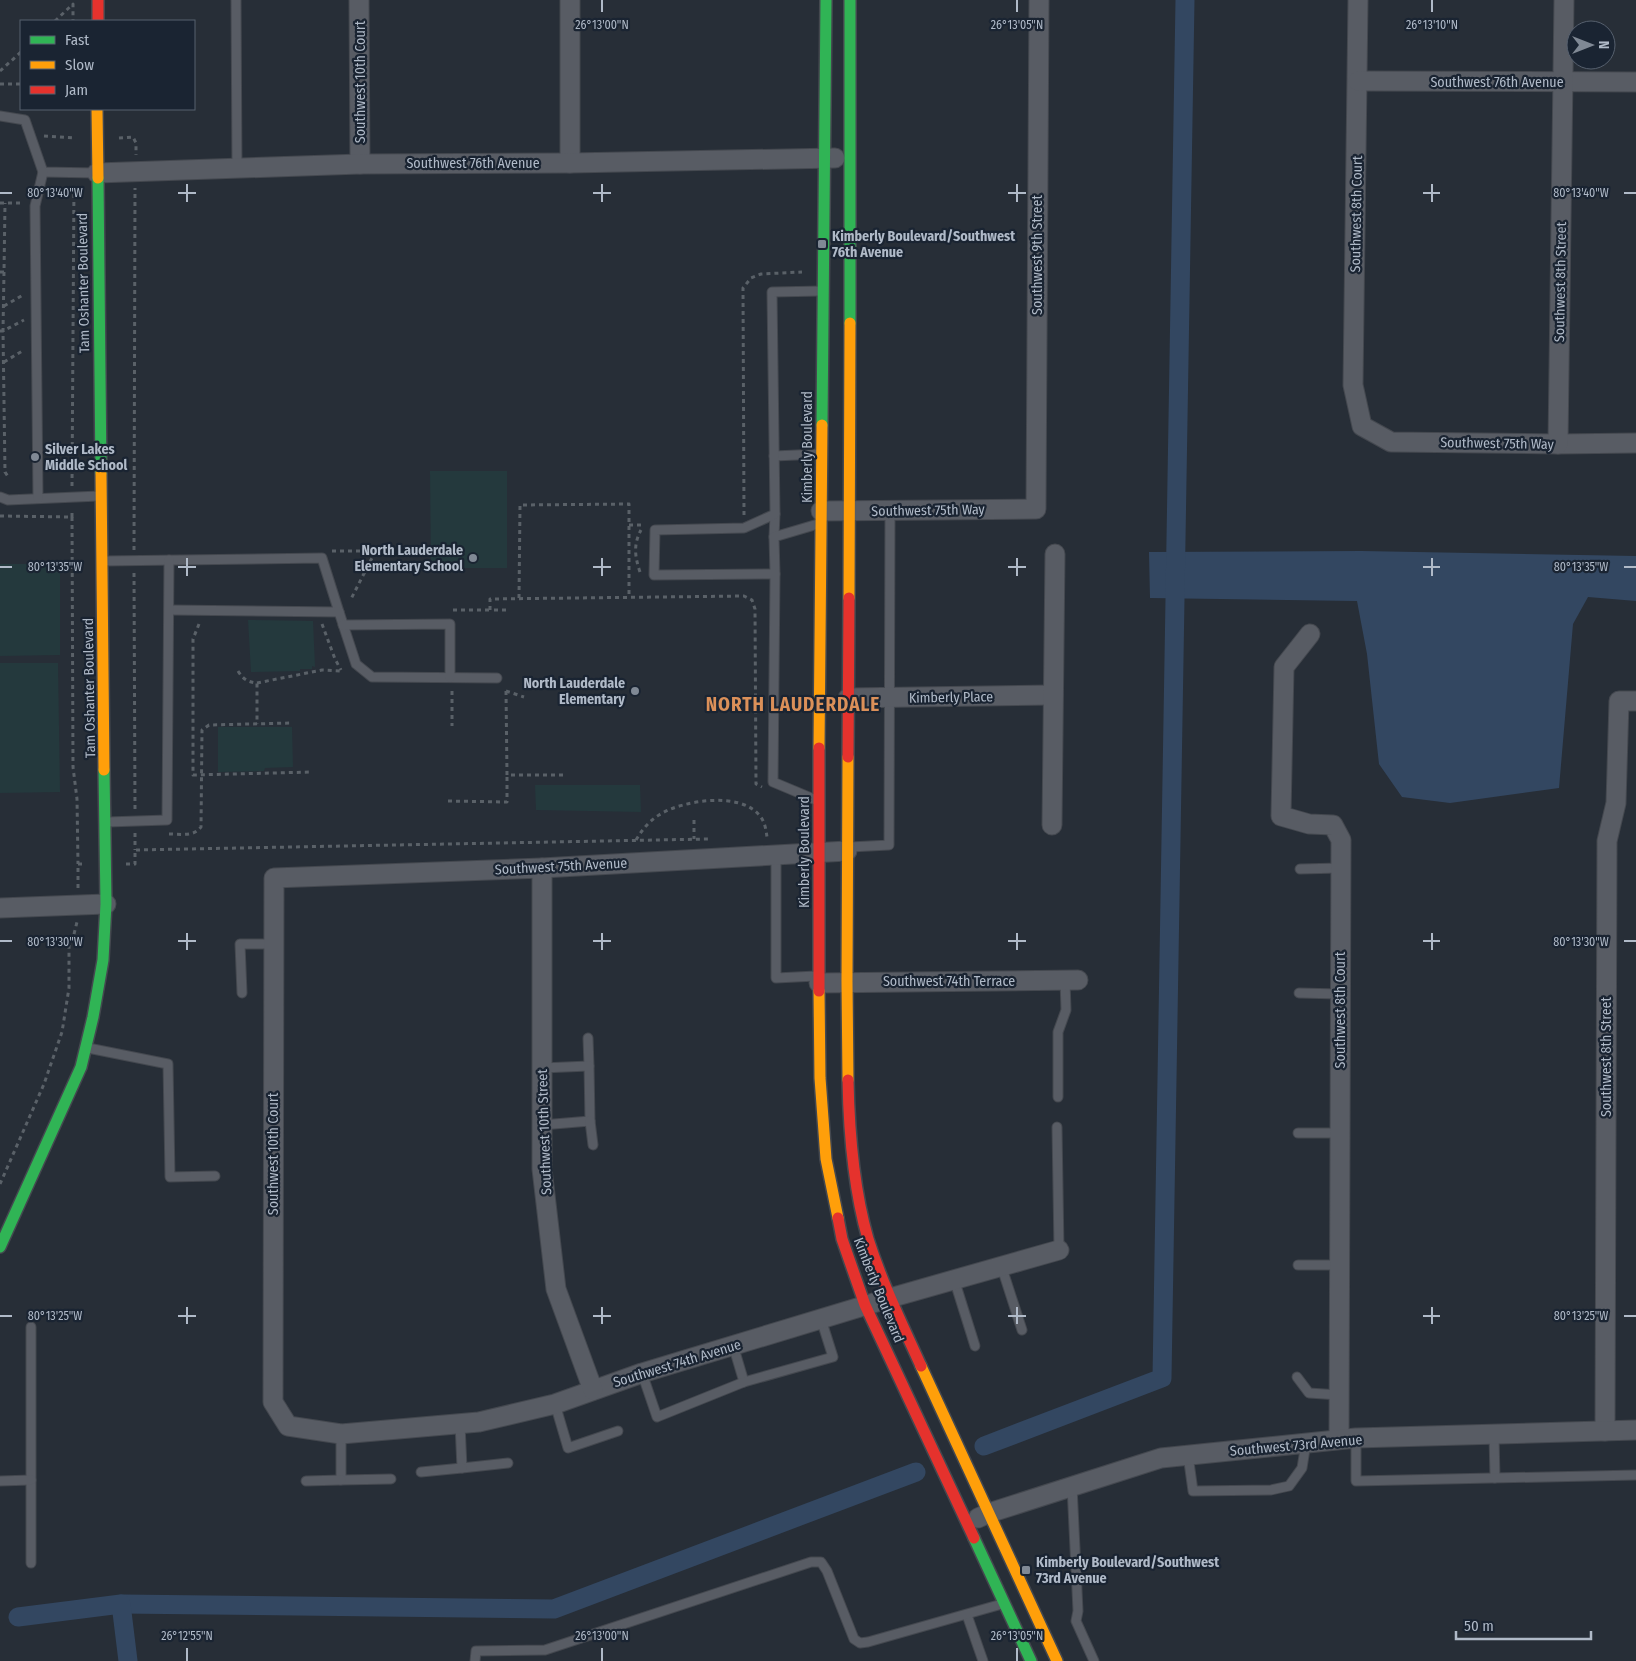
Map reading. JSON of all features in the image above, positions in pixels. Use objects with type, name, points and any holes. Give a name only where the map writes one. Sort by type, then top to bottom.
[{"type":"street","points":[[98,0],[98,20]]},
{"type":"street","name":"Southwest 10th Court","points":[[359,0],[360,164]]},
{"type":"street","points":[[570,0],[570,162]]},
{"type":"street","name":"Kimberly Boulevard","points":[[826,0],[818,801],[820,1078],[826,1159],[842,1239],[865,1305],[1031,1661]]},
{"type":"street","name":"Kimberly Boulevard","points":[[850,0],[850,511],[847,982],[849,1116],[853,1168],[868,1238],[890,1298],[1057,1661]]},
{"type":"street","name":"Southwest 9th Street","points":[[1036,509],[1038,0]]},
{"type":"street","name":"Southwest 8th Court","points":[[1358,0],[1353,385],[1362,426]]},
{"type":"street","name":"Southwest 8th Street","points":[[1558,444],[1564,0]]},
{"type":"street","name":"Southwest 76th Avenue","points":[[1358,81],[1636,82]]},
{"type":"street","name":"Tam Oshanter Boulevard","points":[[0,1247],[81,1067],[103,960],[106,864],[97,172],[98,110]]},
{"type":"street","name":"Southwest 76th Avenue","points":[[97,172],[360,164],[849,158]]},
{"type":"street","points":[[823,291],[838,310],[841,343],[841,403],[850,425]]},
{"type":"street","name":"Southwest 75th Way","points":[[1362,426],[1391,442],[1636,443]]},
{"type":"street","name":"Southwest 75th Way","points":[[821,517],[850,511],[1036,509]]},
{"type":"street","points":[[1052,825],[1054,554]]},
{"type":"street","name":"Southwest 8th Court","points":[[1310,634],[1284,667],[1281,816],[1309,824],[1333,825],[1341,840],[1339,1395],[1347,1439]]},
{"type":"street","name":"Kimberly Place","points":[[848,698],[1053,695]]},
{"type":"street","name":"Southwest 8th Street","points":[[1606,1431],[1607,841],[1616,803],[1619,701],[1636,701]]},
{"type":"street","name":"Southwest 75th Avenue","points":[[274,878],[542,868],[776,846],[818,853],[848,850]]},
{"type":"street","name":"Southwest 10th Street","points":[[542,868],[542,1169],[556,1288],[593,1390]]},
{"type":"street","name":"Southwest 10th Court","points":[[274,878],[273,1402],[288,1426]]},
{"type":"street","points":[[0,908],[106,904]]},
{"type":"street","name":"Southwest 74th Terrace","points":[[819,979],[847,982],[1072,981]]},
{"type":"street","name":"Southwest 74th Avenue","points":[[288,1426],[341,1434],[479,1422],[555,1404],[642,1373],[733,1345],[1001,1265],[1059,1250]]},
{"type":"street","name":"Southwest 73rd Avenue","points":[[967,1523],[989,1513],[1161,1458],[1347,1439],[1636,1430]]},
{"type":"lane","points":[[236,0],[237,168]]},
{"type":"lane","points":[[0,116],[25,120],[44,172],[36,203],[38,498]]},
{"type":"lane","points":[[44,172],[97,172]]},
{"type":"lane","points":[[818,801],[773,782],[775,514],[772,292],[823,291]]},
{"type":"lane","points":[[774,456],[822,454]]},
{"type":"lane","points":[[0,497],[8,500],[101,496]]},
{"type":"lane","points":[[848,850],[889,845],[890,511]]},
{"type":"lane","points":[[775,514],[744,528],[655,530],[654,575],[775,574]]},
{"type":"lane","points":[[774,537],[821,517]]},
{"type":"lane","points":[[102,561],[322,558],[356,664],[372,677],[497,678]]},
{"type":"lane","points":[[105,822],[166,820],[168,818],[169,560]]},
{"type":"lane","points":[[170,610],[339,612]]},
{"type":"lane","points":[[344,625],[450,624],[450,677]]},
{"type":"lane","points":[[776,846],[776,978],[819,979]]},
{"type":"lane","points":[[1300,870],[1340,868]]},
{"type":"lane","points":[[242,993],[240,944],[274,944]]},
{"type":"lane","points":[[1058,1097],[1058,1032],[1066,1010],[1072,981]]},
{"type":"lane","points":[[1299,993],[1340,994]]},
{"type":"lane","points":[[588,1038],[590,1121],[593,1145]]},
{"type":"lane","points":[[86,1047],[168,1064],[170,1177],[215,1176]]},
{"type":"lane","points":[[542,1068],[589,1066]]},
{"type":"lane","points":[[542,1125],[590,1121]]},
{"type":"lane","points":[[1057,1127],[1059,1250]]},
{"type":"lane","points":[[1298,1133],[1340,1133]]},
{"type":"lane","points":[[1001,1265],[1022,1330]]},
{"type":"lane","points":[[1298,1265],[1339,1265]]},
{"type":"lane","points":[[954,1279],[975,1346]]},
{"type":"lane","points":[[642,1373],[657,1416],[744,1382],[833,1357],[821,1319]]},
{"type":"lane","points":[[31,1327],[31,1563]]},
{"type":"lane","points":[[733,1345],[744,1382]]},
{"type":"lane","points":[[1297,1378],[1308,1393],[1339,1395]]},
{"type":"lane","points":[[555,1404],[568,1448],[618,1431]]},
{"type":"lane","points":[[460,1424],[462,1468]]},
{"type":"lane","points":[[341,1434],[341,1480]]},
{"type":"lane","points":[[1494,1435],[1495,1478]]},
{"type":"lane","points":[[1347,1439],[1356,1481],[1636,1475]]},
{"type":"lane","points":[[1188,1455],[1193,1492],[1271,1490],[1289,1486],[1302,1468],[1306,1443]]},
{"type":"lane","points":[[420,1472],[508,1463]]},
{"type":"lane","points":[[306,1481],[391,1479]]},
{"type":"lane","points":[[0,1481],[31,1480]]},
{"type":"lane","points":[[1072,1486],[1078,1611],[1076,1620],[1094,1661]]},
{"type":"lane","points":[[475,1661],[476,1651],[545,1650],[811,1562],[821,1562],[827,1571],[854,1639],[860,1643],[967,1615],[1004,1603]]},
{"type":"lane","points":[[967,1615],[983,1661]]},
{"type":"path","points":[[56,20],[73,2]]},
{"type":"path","points":[[73,2],[73,20]]},
{"type":"path","points":[[0,71],[20,53]]},
{"type":"path","points":[[0,84],[20,84]]},
{"type":"path","points":[[0,1184],[44,1084],[62,1032],[70,988],[69,945],[76,929],[78,905],[77,799],[73,767],[74,138]]},
{"type":"path","points":[[8,478],[2,457],[2,331],[4,306],[2,203],[36,203]]},
{"type":"path","points":[[135,821],[136,208]]},
{"type":"path","points":[[744,528],[743,288],[751,278],[761,274],[804,272]]},
{"type":"path","points":[[4,306],[36,288]]},
{"type":"path","points":[[2,331],[36,314]]},
{"type":"path","points":[[3,362],[36,343]]},
{"type":"path","points":[[519,598],[520,505],[629,504],[629,597]]},
{"type":"path","points":[[0,516],[72,517]]},
{"type":"path","points":[[629,525],[650,524]]},
{"type":"path","points":[[656,590],[656,597]]},
{"type":"path","points":[[490,610],[490,599],[744,596],[752,600],[756,609]]},
{"type":"path","points":[[450,624],[452,610],[506,610]]},
{"type":"path","points":[[320,618],[341,670]]},
{"type":"path","points":[[203,621],[197,626],[193,649],[193,775],[312,772]]},
{"type":"path","points":[[238,670],[243,679],[257,683],[257,724]]},
{"type":"path","points":[[448,801],[508,802],[506,691]]},
{"type":"path","points":[[165,834],[192,834],[201,827],[202,730],[204,727],[209,725],[291,723]]},
{"type":"path","points":[[507,775],[563,775]]},
{"type":"path","points":[[636,840],[649,822],[660,814],[684,804],[727,801],[742,803],[753,809],[761,817],[766,827],[767,837],[776,846]]},
{"type":"path","points":[[694,820],[694,839]]},
{"type":"path","points":[[135,836],[140,831]]},
{"type":"path","points":[[758,838],[767,837]]},
{"type":"path","points":[[78,864],[135,864],[135,850],[712,839]]},
{"type":"green space","points":[[430,471],[507,471],[507,568],[431,568]]},
{"type":"green space","points":[[0,564],[60,564],[60,655],[0,656]]},
{"type":"green space","points":[[248,620],[313,621],[315,667],[312,666],[312,669],[300,669],[300,671],[251,672]]},
{"type":"green space","points":[[0,663],[58,663],[60,792],[0,793]]},
{"type":"green space","points":[[218,727],[292,727],[293,767],[265,768],[264,771],[218,772]]},
{"type":"green space","points":[[535,785],[640,785],[641,812],[536,810]]},
{"type":"water","points":[[1361,551],[1636,556],[1636,601],[1588,597],[1573,624],[1559,788],[1450,803],[1402,797],[1379,764],[1367,654],[1357,601],[1150,598],[1149,552]]},
{"type":"waterway","points":[[984,1446],[1162,1378],[1185,0]]},
{"type":"waterway","points":[[121,1604],[554,1609],[916,1472]]},
{"type":"waterway","points":[[18,1617],[121,1604],[128,1661]]},
{"type":"traffic: fast","points":[[822,425],[826,0]]},
{"type":"traffic: fast","points":[[850,0],[850,323]]},
{"type":"traffic: fast","points":[[98,178],[101,473]]},
{"type":"traffic: fast","points":[[0,1247],[81,1067],[93,1017],[103,960],[106,904],[104,770]]},
{"type":"traffic: fast","points":[[974,1538],[1031,1661]]},
{"type":"traffic: slow","points":[[97,110],[98,178]]},
{"type":"traffic: slow","points":[[849,598],[850,323]]},
{"type":"traffic: slow","points":[[819,748],[822,425]]},
{"type":"traffic: slow","points":[[101,473],[104,770]]},
{"type":"traffic: slow","points":[[848,757],[848,1080]]},
{"type":"traffic: slow","points":[[819,991],[820,1078],[826,1159],[838,1218]]},
{"type":"traffic: slow","points":[[921,1366],[1057,1661]]},
{"type":"traffic: jam","points":[[98,0],[98,20]]},
{"type":"traffic: jam","points":[[848,757],[849,598]]},
{"type":"traffic: jam","points":[[819,748],[819,991]]},
{"type":"traffic: jam","points":[[848,1080],[849,1120],[855,1180],[868,1239],[880,1272],[921,1366]]},
{"type":"traffic: jam","points":[[838,1218],[842,1239],[865,1305],[974,1538]]},
{"type":"place","name":"Kimberly Boulevard/Southwest 76th Avenue","points":[[822,244]]},
{"type":"place","name":"Silver Lakes Middle School","points":[[35,457]]},
{"type":"place","name":"North Lauderdale Elementary School","points":[[473,558]]},
{"type":"place","name":"North Lauderdale Elementary","points":[[635,691]]},
{"type":"place","name":"Kimberly Boulevard/Southwest 73rd Avenue","points":[[1026,1570]]},
{"type":"district","name":"NORTH LAUDERDALE","points":[[793,704]]}]
